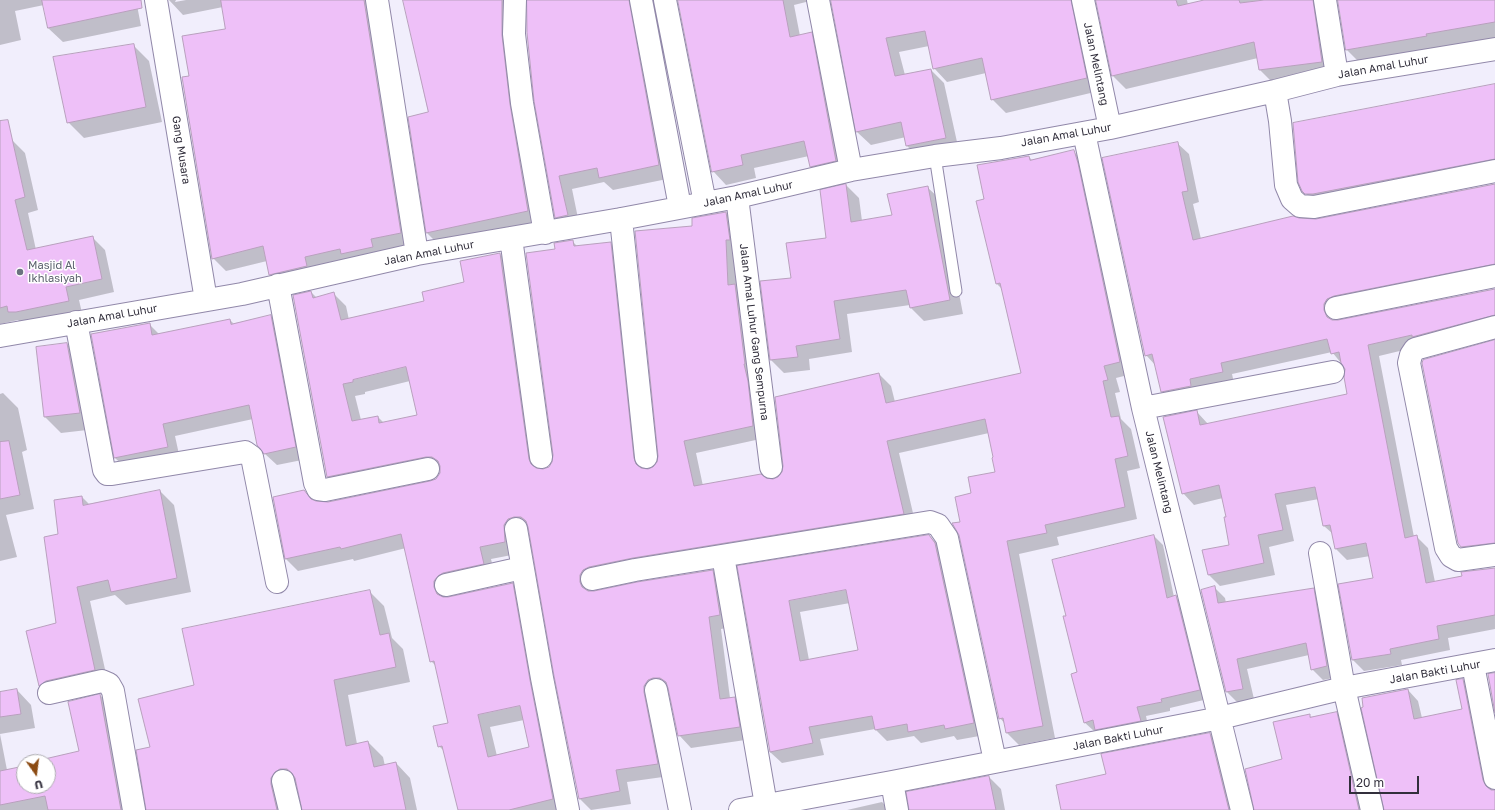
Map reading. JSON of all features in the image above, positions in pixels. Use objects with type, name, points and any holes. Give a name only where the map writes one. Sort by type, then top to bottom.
[{"type":"street","name":"Gang Musara","points":[[156,0],[206,300]]},
{"type":"street","points":[[377,0],[416,254]]},
{"type":"street","points":[[515,0],[514,34],[520,88],[545,233]]},
{"type":"street","points":[[641,0],[680,207]]},
{"type":"street","points":[[665,0],[705,203]]},
{"type":"street","points":[[818,0],[851,170]]},
{"type":"street","name":"Jalan Melintang","points":[[1083,0],[1110,128]]},
{"type":"street","points":[[1325,0],[1337,75]]},
{"type":"street","name":"Jalan Amal Luhur","points":[[0,336],[206,300],[416,254],[545,233],[680,207],[737,198],[851,170],[935,156],[1001,148],[1084,133],[1275,91],[1337,75],[1495,49]]},
{"type":"street","points":[[1275,91],[1280,121],[1286,185],[1292,199],[1300,206],[1314,207],[1495,172]]},
{"type":"street","name":"Jalan Melintang","points":[[1084,133],[1143,408],[1242,810]]},
{"type":"street","name":"Jalan Amal Luhur Gang Sempurna","points":[[737,198],[771,467]]},
{"type":"street","points":[[620,219],[646,457]]},
{"type":"street","points":[[511,238],[541,457]]},
{"type":"street","points":[[1336,308],[1495,276]]},
{"type":"street","points":[[278,285],[315,483],[318,489],[325,490],[428,469]]},
{"type":"street","points":[[76,322],[104,470],[108,474],[112,474],[245,452],[252,457],[277,582]]},
{"type":"street","points":[[1495,327],[1415,349],[1411,355],[1409,363],[1446,548],[1451,556],[1458,560],[1495,555]]},
{"type":"street","points":[[1143,408],[1333,372]]},
{"type":"street","points":[[592,580],[635,570],[930,522],[938,525],[947,538],[995,761]]},
{"type":"street","points":[[516,529],[542,678],[568,810]]},
{"type":"street","points":[[1320,553],[1344,688],[1372,810]]},
{"type":"street","points":[[723,556],[754,808]]},
{"type":"street","points":[[446,585],[522,568]]},
{"type":"street","name":"Jalan Bakti Luhur","points":[[754,808],[1220,718],[1344,688],[1495,660]]},
{"type":"street","points":[[1473,665],[1495,778]]},
{"type":"street","points":[[49,693],[102,681],[109,684],[113,691],[134,810]]},
{"type":"street","points":[[656,690],[680,810]]},
{"type":"street","points":[[283,781],[290,810]]},
{"type":"street","points":[[892,782],[898,810]]},
{"type":"lane","points":[[935,156],[956,291]]},
{"type":"building","points":[[42,0],[141,0],[142,8],[48,28]]},
{"type":"building","points":[[221,0],[364,0],[401,233],[371,239],[373,247],[341,254],[340,249],[305,257],[307,266],[269,275],[263,246],[212,259],[182,77],[189,76],[182,36],[225,29]]},
{"type":"building","points":[[403,0],[502,0],[502,35],[510,104],[528,211],[426,233],[408,117],[428,112]]},
{"type":"building","points":[[527,0],[629,0],[659,165],[599,178],[597,168],[559,176],[568,215],[555,218],[534,101],[527,33]]},
{"type":"building","points":[[678,0],[783,0],[790,37],[812,32],[836,161],[810,167],[804,141],[741,155],[743,165],[712,172]]},
{"type":"building","points":[[831,0],[1071,0],[1087,78],[991,100],[982,58],[933,69],[925,31],[886,38],[895,76],[931,69],[946,138],[906,146],[901,122],[856,132]]},
{"type":"building","points":[[1096,0],[1176,0],[1178,6],[1204,0],[1239,0],[1240,3],[1264,0],[1313,0],[1322,62],[1259,70],[1254,42],[1112,76]]},
{"type":"building","points":[[1338,0],[1495,0],[1495,22],[1426,34],[1427,36],[1346,50]]},
{"type":"building","points":[[134,44],[146,107],[67,123],[53,57]]},
{"type":"building","points":[[1495,84],[1495,159],[1313,194],[1305,194],[1302,191],[1298,182],[1293,123]]},
{"type":"building","points":[[8,120],[25,197],[15,200],[27,250],[93,236],[102,279],[66,287],[69,301],[16,312],[8,312],[7,306],[0,308],[0,121]]},
{"type":"building","points":[[1178,142],[1188,191],[1182,192],[1193,240],[1293,216],[1299,218],[1316,219],[1495,184],[1495,264],[1334,296],[1327,299],[1324,304],[1324,310],[1327,317],[1332,320],[1338,320],[1495,289],[1495,315],[1412,337],[1412,335],[1368,345],[1405,538],[1417,535],[1426,583],[1462,576],[1461,572],[1495,568],[1495,615],[1437,626],[1439,639],[1390,649],[1391,654],[1352,660],[1338,584],[1373,578],[1366,543],[1335,549],[1330,525],[1323,526],[1315,487],[1275,494],[1283,530],[1258,535],[1264,563],[1208,575],[1202,550],[1229,545],[1224,517],[1226,517],[1219,485],[1182,494],[1163,417],[1197,410],[1200,425],[1347,394],[1344,377],[1345,369],[1341,363],[1339,352],[1331,354],[1327,339],[1221,363],[1223,372],[1190,379],[1191,386],[1161,392],[1152,354],[1145,356],[1102,158]]},
{"type":"building","points":[[1074,150],[1120,362],[1104,366],[1108,380],[1103,381],[1111,417],[1119,416],[1128,456],[1115,459],[1125,507],[1045,525],[1047,533],[1007,541],[1043,726],[1006,733],[1003,718],[999,719],[959,535],[952,523],[960,522],[955,497],[971,493],[968,477],[995,472],[985,419],[887,441],[904,514],[633,558],[589,567],[583,570],[580,575],[582,587],[588,591],[594,591],[637,582],[713,570],[720,615],[709,617],[720,699],[735,697],[740,727],[678,736],[666,682],[660,678],[648,680],[644,686],[644,692],[658,764],[616,770],[620,791],[579,799],[554,676],[528,527],[526,521],[521,517],[508,519],[504,525],[505,542],[480,547],[484,564],[443,573],[434,581],[434,587],[437,594],[443,597],[448,597],[513,583],[553,799],[509,810],[458,810],[442,746],[438,747],[433,726],[448,723],[434,661],[430,662],[401,534],[341,549],[340,547],[285,559],[273,497],[304,490],[311,499],[328,502],[430,481],[436,479],[440,473],[438,461],[432,457],[426,457],[327,477],[293,295],[311,291],[313,298],[334,292],[341,320],[424,301],[422,292],[464,282],[460,261],[500,253],[529,459],[531,464],[536,468],[543,469],[549,467],[552,462],[553,455],[526,253],[555,249],[554,243],[573,240],[574,246],[611,242],[634,458],[636,464],[641,468],[648,469],[653,467],[657,462],[658,456],[635,231],[692,226],[692,218],[726,212],[730,240],[726,240],[728,285],[735,284],[753,426],[684,441],[694,486],[761,474],[766,478],[773,479],[778,477],[782,472],[783,466],[775,397],[879,373],[886,403],[1021,373],[1000,283],[996,284],[976,201],[984,199],[977,165],[1029,156],[1030,160]],"holes":[[[406,367],[417,415],[379,423],[378,416],[352,421],[343,384],[353,382],[353,380]],[[520,706],[529,747],[488,757],[478,715]]]},
{"type":"building","points":[[846,184],[851,222],[892,215],[887,194],[928,186],[950,300],[910,308],[906,290],[834,301],[840,339],[796,346],[798,357],[770,360],[760,281],[791,278],[786,243],[826,238],[820,190]]},
{"type":"building","points":[[271,315],[296,447],[264,454],[257,445],[249,405],[163,424],[168,447],[114,458],[91,334],[150,323],[152,335],[230,319],[231,324]]},
{"type":"building","points":[[1495,340],[1495,543],[1461,547],[1458,543],[1422,363],[1423,360]]},
{"type":"building","points":[[67,343],[80,413],[44,417],[36,347]]},
{"type":"building","points":[[9,441],[20,495],[0,499],[0,442]]},
{"type":"building","points":[[160,490],[177,578],[111,592],[108,580],[77,587],[95,670],[46,681],[39,686],[26,631],[56,623],[44,537],[58,534],[54,500],[82,496],[83,505]]},
{"type":"building","points":[[929,535],[935,543],[974,723],[945,729],[944,725],[908,732],[907,724],[875,730],[872,716],[809,727],[813,743],[770,752],[737,566]],"holes":[[[846,590],[858,650],[800,661],[789,601]]]},
{"type":"building","points":[[1154,535],[1167,598],[1176,595],[1200,690],[1161,699],[1162,702],[1137,707],[1141,721],[1095,730],[1093,720],[1084,723],[1071,674],[1077,672],[1063,616],[1066,616],[1052,560]]},
{"type":"building","points":[[1215,586],[1218,603],[1314,588],[1327,666],[1311,670],[1306,643],[1237,659],[1243,689],[1226,692],[1201,590]]},
{"type":"building","points":[[370,590],[380,635],[389,633],[396,667],[334,680],[346,746],[368,741],[374,767],[396,762],[406,810],[302,810],[295,778],[287,769],[280,769],[275,772],[271,778],[277,810],[146,810],[136,750],[150,747],[138,699],[194,685],[182,629]]},
{"type":"building","points":[[1495,673],[1495,713],[1488,674]]},
{"type":"building","points":[[1463,679],[1483,780],[1486,786],[1491,790],[1495,790],[1495,810],[1384,810],[1361,708],[1363,707],[1362,698],[1408,689],[1414,719],[1462,709],[1456,680]]},
{"type":"building","points":[[17,689],[21,714],[0,717],[0,692]]},
{"type":"building","points":[[100,694],[121,810],[48,810],[45,796],[0,805],[0,771],[16,768],[16,794],[56,794],[56,756],[79,751],[68,702]]},
{"type":"building","points":[[1337,712],[1359,810],[1254,810],[1245,769],[1282,759],[1273,722],[1310,714],[1310,717]]},
{"type":"building","points":[[1210,733],[1229,810],[1061,810],[1056,785],[1106,774],[1101,754]]},
{"type":"building","points":[[989,776],[996,810],[909,810],[906,792]]},
{"type":"place","name":"Masjid Al Ikhlasiyah","points":[[20,272]]}]
